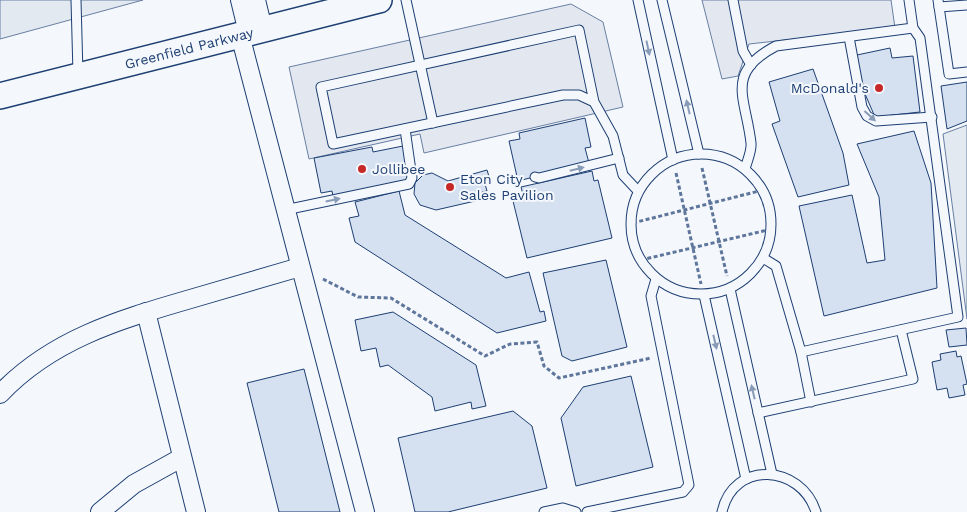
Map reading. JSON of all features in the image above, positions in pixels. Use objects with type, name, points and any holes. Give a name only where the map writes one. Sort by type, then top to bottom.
[{"type":"main road","name":"Greenfield Parkway","points":[[0,96],[78,74],[379,0]]},
{"type":"street","points":[[240,0],[250,32],[285,210],[365,512]]},
{"type":"street","points":[[250,32],[256,0]]},
{"type":"street","points":[[0,394],[32,365],[64,344],[98,327],[300,267]]},
{"type":"street","points":[[146,312],[196,512]]},
{"type":"street","points":[[100,512],[134,484],[181,458]]},
{"type":"lane","points":[[76,0],[78,74]]},
{"type":"lane","points":[[406,0],[433,123]]},
{"type":"lane","points":[[638,0],[672,160]]},
{"type":"lane","points":[[662,0],[699,154]]},
{"type":"lane","points":[[734,0],[743,51],[751,65]]},
{"type":"lane","points":[[801,352],[958,317],[920,38],[913,28],[909,0]]},
{"type":"lane","points":[[967,5],[939,4],[949,74],[967,72]]},
{"type":"lane","points":[[745,169],[751,145],[742,103],[742,82],[751,65],[761,54],[776,46],[913,28]]},
{"type":"lane","points":[[594,102],[579,95],[563,95],[333,144],[321,87],[579,30],[594,102],[613,136],[624,175],[638,192]]},
{"type":"lane","points":[[849,37],[862,108],[867,116],[876,121],[932,117]]},
{"type":"lane","points":[[285,210],[409,184],[412,178],[405,129]]},
{"type":"lane","points":[[699,154],[721,157],[745,169],[754,176],[763,190],[772,229],[763,258],[746,279],[730,289],[704,295],[680,292],[656,279],[641,260],[633,224],[634,203],[638,192],[655,170],[672,160],[699,154]]},
{"type":"lane","points":[[535,177],[619,158]]},
{"type":"lane","points":[[763,258],[776,266],[801,352],[811,402]]},
{"type":"lane","points":[[587,512],[683,492],[689,485],[651,296],[656,279]]},
{"type":"lane","points":[[730,289],[772,474]]},
{"type":"lane","points":[[704,295],[746,480]]},
{"type":"lane","points":[[758,413],[913,379],[901,330]]},
{"type":"lane","points":[[722,512],[732,491],[746,480],[772,474],[782,476],[800,486],[813,502],[816,512]]},
{"type":"lane","points":[[544,512],[563,508],[576,512]]},
{"type":"path","points":[[699,154],[730,289]]},
{"type":"path","points":[[672,160],[704,295]]},
{"type":"path","points":[[633,224],[763,190]]},
{"type":"path","points":[[641,260],[772,229]]},
{"type":"path","points":[[300,267],[358,297],[390,298],[485,356],[510,344],[537,342],[544,366],[559,378],[663,355]]},
{"type":"shaded area","points":[[0,0],[143,0],[0,39]]},
{"type":"shaded area","points":[[702,0],[891,0],[895,28],[749,44],[738,76],[722,79]]},
{"type":"shaded area","points":[[571,4],[603,22],[623,107],[424,153],[420,134],[309,159],[289,67]]},
{"type":"shaded area","points":[[967,125],[967,319],[943,134]]},
{"type":"building","points":[[890,48],[892,58],[913,56],[920,112],[875,117],[862,87],[857,55]]},
{"type":"building","points":[[813,69],[843,153],[849,185],[798,197],[772,124],[780,121],[769,82]]},
{"type":"building","points":[[967,82],[967,121],[947,129],[941,86]]},
{"type":"building","points":[[585,118],[591,147],[585,148],[589,163],[518,181],[509,141],[520,139],[519,133]]},
{"type":"building","points":[[914,131],[931,183],[937,288],[824,316],[799,206],[852,195],[867,263],[885,260],[879,197],[857,144]]},
{"type":"building","name":"Jollibee","points":[[403,146],[410,181],[333,196],[332,191],[321,193],[314,158],[372,147],[373,152]]},
{"type":"building","name":"Eton City Sales Pavilion","points":[[487,170],[491,183],[485,184],[487,191],[482,192],[484,199],[436,210],[420,205],[414,194],[415,183],[423,175],[432,173],[448,181]]},
{"type":"building","points":[[592,171],[594,181],[598,180],[612,238],[527,258],[513,201],[524,198],[521,187]]},
{"type":"building","points":[[399,191],[405,215],[506,278],[529,272],[540,312],[544,311],[546,321],[497,333],[355,242],[349,218],[359,216],[355,202]]},
{"type":"building","points":[[606,260],[627,347],[572,361],[562,356],[543,273]]},
{"type":"building","points":[[393,312],[476,365],[486,406],[472,409],[471,402],[435,411],[432,397],[388,365],[380,367],[376,348],[361,351],[355,320]]},
{"type":"building","points":[[966,328],[967,345],[949,347],[946,330]]},
{"type":"building","points":[[956,351],[957,357],[961,356],[967,384],[963,385],[965,395],[949,398],[947,388],[937,390],[932,362],[941,360],[940,354]]},
{"type":"building","points":[[304,369],[340,512],[279,512],[247,383]]},
{"type":"building","points":[[631,376],[653,467],[576,486],[561,418],[583,387]]},
{"type":"building","points":[[513,411],[532,426],[547,488],[448,512],[415,512],[398,438]]},
{"type":"place","name":"McDonald's","points":[[879,88]]},
{"type":"place","name":"Jollibee","points":[[362,169]]},
{"type":"place","name":"Eton City Sales Pavilion","points":[[450,187]]}]
